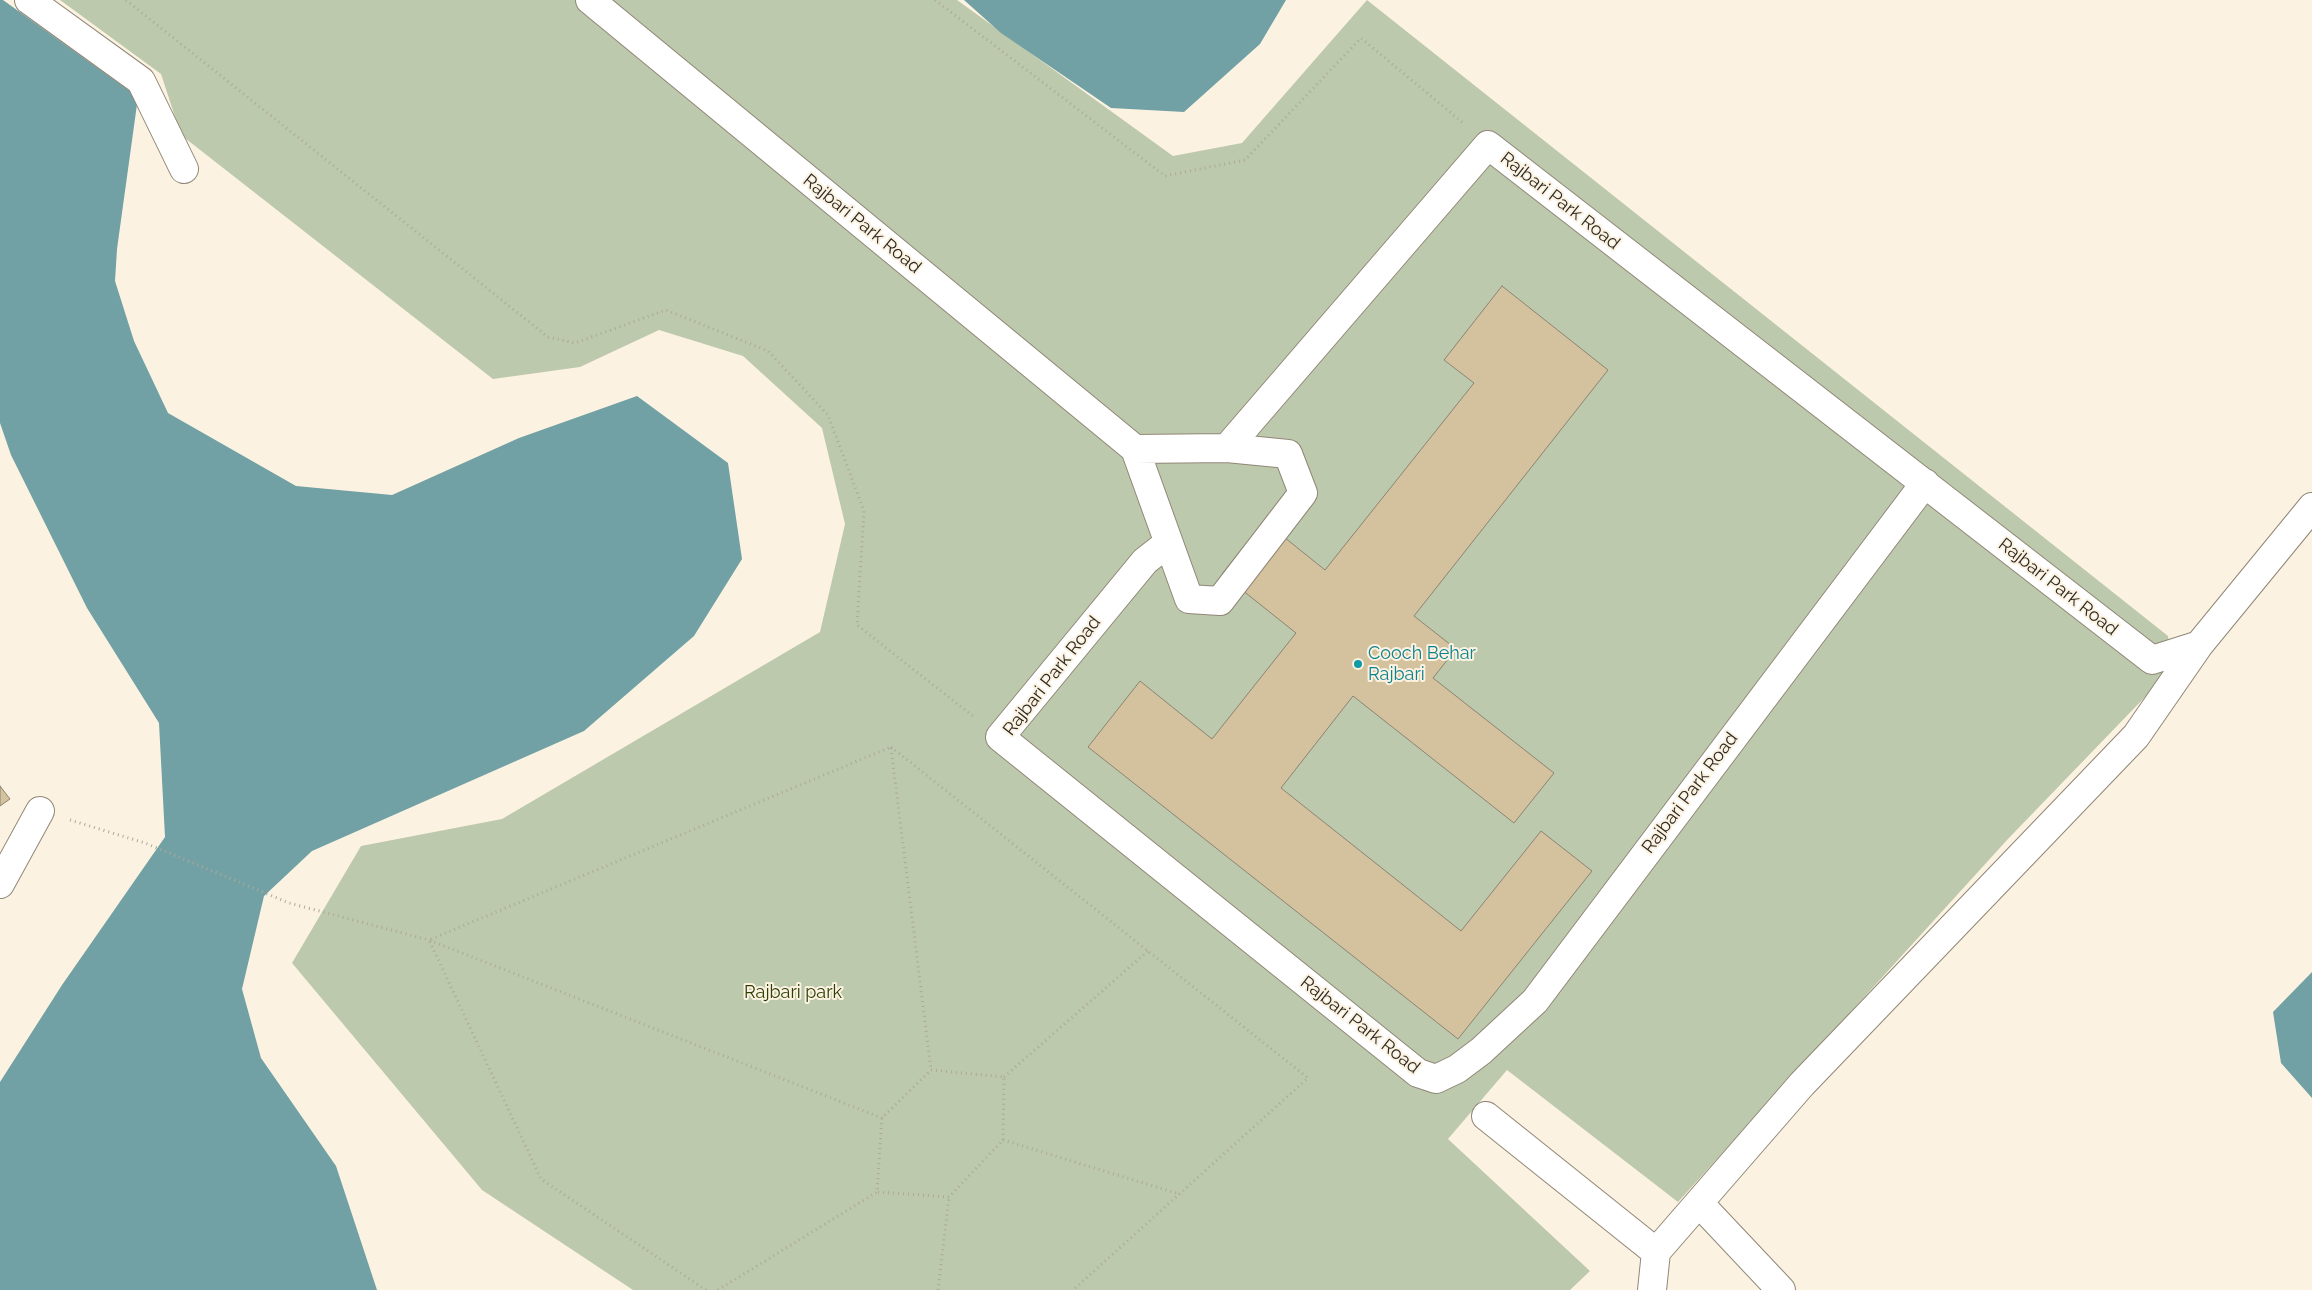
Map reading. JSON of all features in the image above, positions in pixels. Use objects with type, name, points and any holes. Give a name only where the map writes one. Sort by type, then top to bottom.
[{"type":"street","points":[[29,0],[140,81],[184,169]]},
{"type":"street","name":"Rajbari Park Road","points":[[590,0],[1135,449]]},
{"type":"street","name":"Rajbari Park Road","points":[[1227,448],[1488,145],[2152,660],[2199,645]]},
{"type":"street","points":[[1227,448],[1288,454],[1303,493],[1220,601],[1189,599],[1135,449],[1227,448]]},
{"type":"street","name":"Rajbari Park Road","points":[[1168,543],[1144,561],[1000,737],[1418,1073],[1436,1079],[1457,1069],[1481,1051],[1535,1001],[1925,483]]},
{"type":"street","points":[[1652,1290],[1656,1252],[1802,1084],[2136,736],[2199,645],[2312,507]]},
{"type":"street","points":[[0,884],[40,811]]},
{"type":"street","points":[[1486,1116],[1656,1252]]},
{"type":"street","points":[[1699,1203],[1781,1290]]},
{"type":"path","points":[[126,0],[548,337],[574,342],[666,310],[768,351],[828,414],[864,512],[857,625],[1000,737]]},
{"type":"path","points":[[935,0],[1165,176],[1245,160],[1362,38],[1488,145]]},
{"type":"path","points":[[429,940],[891,747]]},
{"type":"path","points":[[891,747],[1308,1078],[1073,1290]]},
{"type":"path","points":[[891,747],[931,1070]]},
{"type":"path","points":[[40,811],[145,842],[289,903],[429,940],[882,1118]]},
{"type":"path","points":[[429,940],[542,1179],[706,1290]]},
{"type":"path","points":[[931,1070],[1004,1078],[1148,951]]},
{"type":"path","points":[[877,1192],[882,1118],[931,1070]]},
{"type":"path","points":[[938,1290],[949,1197],[1003,1140],[1004,1078]]},
{"type":"path","points":[[1003,1140],[1179,1194]]},
{"type":"path","points":[[718,1290],[877,1192],[949,1197]]},
{"type":"green space","name":"Rajbari park","points":[[60,0],[957,0],[1173,156],[1242,143],[1367,0],[2168,636],[2172,669],[2007,840],[1678,1202],[1507,1070],[1448,1139],[1590,1271],[1570,1290],[633,1290],[482,1190],[292,963],[361,846],[502,819],[820,632],[845,524],[822,428],[743,356],[659,330],[580,367],[493,379],[181,135],[161,74]]},
{"type":"water","points":[[0,0],[3,0],[138,97],[117,249],[115,281],[134,341],[168,413],[296,486],[392,495],[519,438],[637,396],[728,463],[742,559],[694,636],[584,731],[312,851],[264,896],[242,989],[261,1058],[336,1166],[377,1290],[0,1290],[0,1082],[62,985],[165,837],[159,723],[87,608],[11,455],[0,423]]},
{"type":"water","points":[[964,0],[1286,0],[1260,44],[1184,112],[1111,108],[1001,33]]},
{"type":"water","points":[[2312,972],[2312,1098],[2281,1063],[2273,1012]]},
{"type":"building","name":"Cooch Behar Rajbari","points":[[1502,286],[1608,370],[1414,616],[1456,649],[1433,678],[1554,773],[1514,823],[1353,696],[1281,788],[1461,931],[1541,831],[1592,871],[1458,1039],[1088,747],[1140,681],[1212,739],[1296,633],[1222,574],[1264,521],[1325,570],[1474,383],[1444,360]]},
{"type":"building","points":[[0,786],[10,799],[0,806]]},
{"type":"place","name":"Cooch Behar Rajbari","points":[[1358,664]]}]
